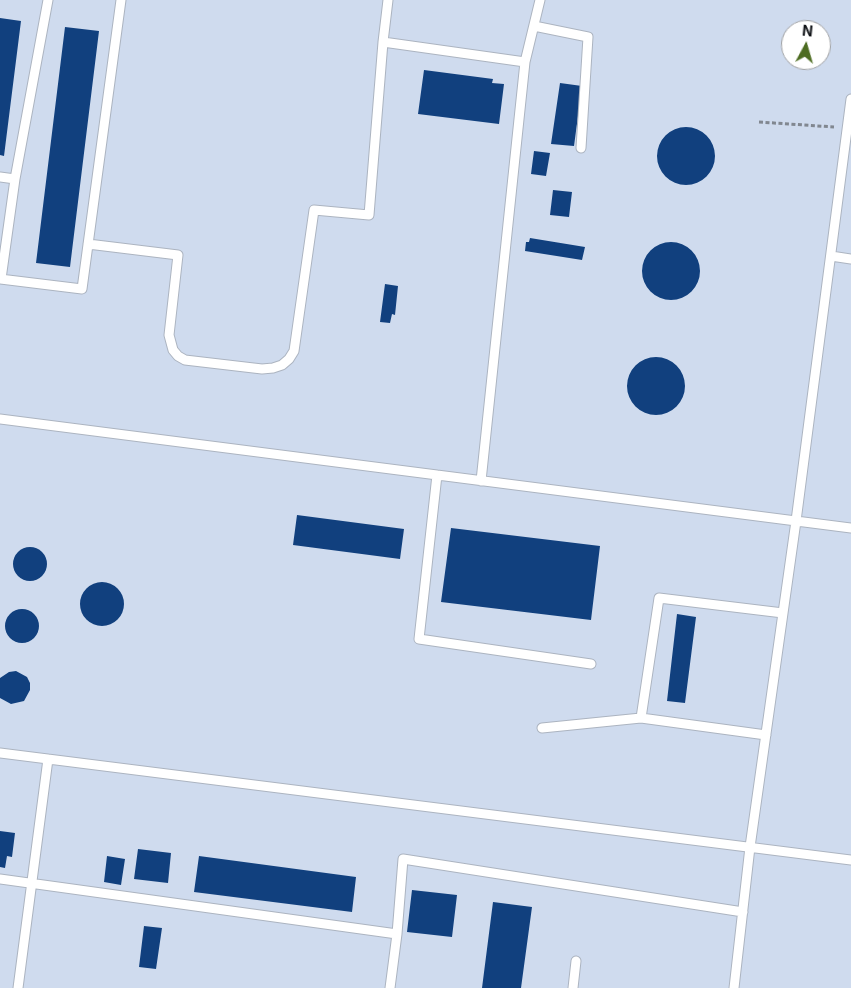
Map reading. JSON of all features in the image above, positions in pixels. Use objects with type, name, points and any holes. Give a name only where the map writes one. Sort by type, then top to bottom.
[{"type":"lane","points":[[48,0],[15,179],[1,279],[82,289],[122,0]]},
{"type":"lane","points":[[88,244],[178,255],[169,335],[172,350],[178,356],[185,360],[262,370],[273,368],[289,359],[294,351],[314,210],[369,215],[388,0]]},
{"type":"lane","points":[[480,481],[525,62],[540,0]]},
{"type":"lane","points":[[534,26],[588,37],[581,148]]},
{"type":"lane","points":[[383,42],[525,62]]},
{"type":"lane","points":[[734,988],[750,846],[796,521],[851,99]]},
{"type":"lane","points":[[0,177],[15,179]]},
{"type":"lane","points":[[830,256],[851,259]]},
{"type":"lane","points":[[0,419],[851,528]]},
{"type":"lane","points":[[437,475],[419,639],[591,664]]},
{"type":"lane","points":[[641,718],[659,598],[783,613]]},
{"type":"lane","points":[[542,728],[641,718],[766,735]]},
{"type":"lane","points":[[0,753],[851,860]]},
{"type":"lane","points":[[18,988],[48,759]]},
{"type":"lane","points":[[390,988],[397,934],[403,859],[743,912]]},
{"type":"lane","points":[[0,879],[397,934]]},
{"type":"lane","points":[[573,988],[576,961]]},
{"type":"path","points":[[759,122],[847,128]]},
{"type":"shaded area","points":[[0,0],[851,0],[851,988],[0,988]]},
{"type":"building","points":[[0,18],[21,21],[4,156],[0,155]]},
{"type":"building","points":[[65,27],[99,31],[70,267],[36,263]]},
{"type":"building","points":[[424,70],[493,79],[492,83],[504,84],[499,124],[418,114]]},
{"type":"building","points":[[560,83],[582,86],[574,146],[551,144]]},
{"type":"building","points":[[680,127],[692,127],[707,135],[715,150],[715,162],[707,177],[692,185],[680,185],[665,177],[657,162],[657,150],[665,135]]},
{"type":"building","points":[[534,151],[550,153],[546,176],[531,174]]},
{"type":"building","points":[[553,190],[572,192],[569,217],[550,215]]},
{"type":"building","points":[[530,238],[585,247],[582,260],[525,251],[526,242],[529,242]]},
{"type":"building","points":[[671,242],[682,244],[692,250],[698,260],[700,271],[698,282],[692,292],[682,298],[671,300],[660,298],[650,292],[644,282],[642,271],[644,260],[650,250],[660,244]]},
{"type":"building","points":[[385,284],[398,286],[395,315],[392,314],[390,323],[380,322]]},
{"type":"building","points":[[656,357],[667,359],[677,365],[683,375],[685,386],[683,397],[677,407],[667,413],[656,415],[645,413],[635,407],[629,397],[627,386],[629,375],[635,365],[645,359]]},
{"type":"building","points":[[297,515],[404,529],[400,559],[293,545]]},
{"type":"building","points":[[451,528],[600,546],[591,620],[441,602]]},
{"type":"building","points":[[30,547],[42,552],[47,564],[42,576],[30,581],[18,576],[13,564],[18,552]]},
{"type":"building","points":[[102,582],[114,586],[120,592],[124,604],[120,616],[114,622],[102,626],[90,622],[84,616],[80,604],[84,592],[90,586]]},
{"type":"building","points":[[22,609],[34,614],[39,626],[34,638],[22,643],[10,638],[5,626],[10,614]]},
{"type":"building","points":[[677,614],[696,617],[685,703],[667,701]]},
{"type":"building","points":[[16,671],[27,677],[30,683],[30,690],[24,701],[11,704],[0,698],[0,678],[9,672]]},
{"type":"building","points":[[0,831],[15,833],[12,857],[7,856],[5,868],[0,867]]},
{"type":"building","points":[[138,849],[171,853],[168,883],[134,879]]},
{"type":"building","points":[[107,856],[125,859],[121,885],[104,882]]},
{"type":"building","points":[[199,856],[356,877],[352,912],[194,892]]},
{"type":"building","points":[[412,890],[457,895],[452,937],[407,932]]},
{"type":"building","points":[[493,902],[532,907],[521,988],[482,988]]},
{"type":"building","points":[[144,926],[162,928],[156,969],[139,967]]}]
